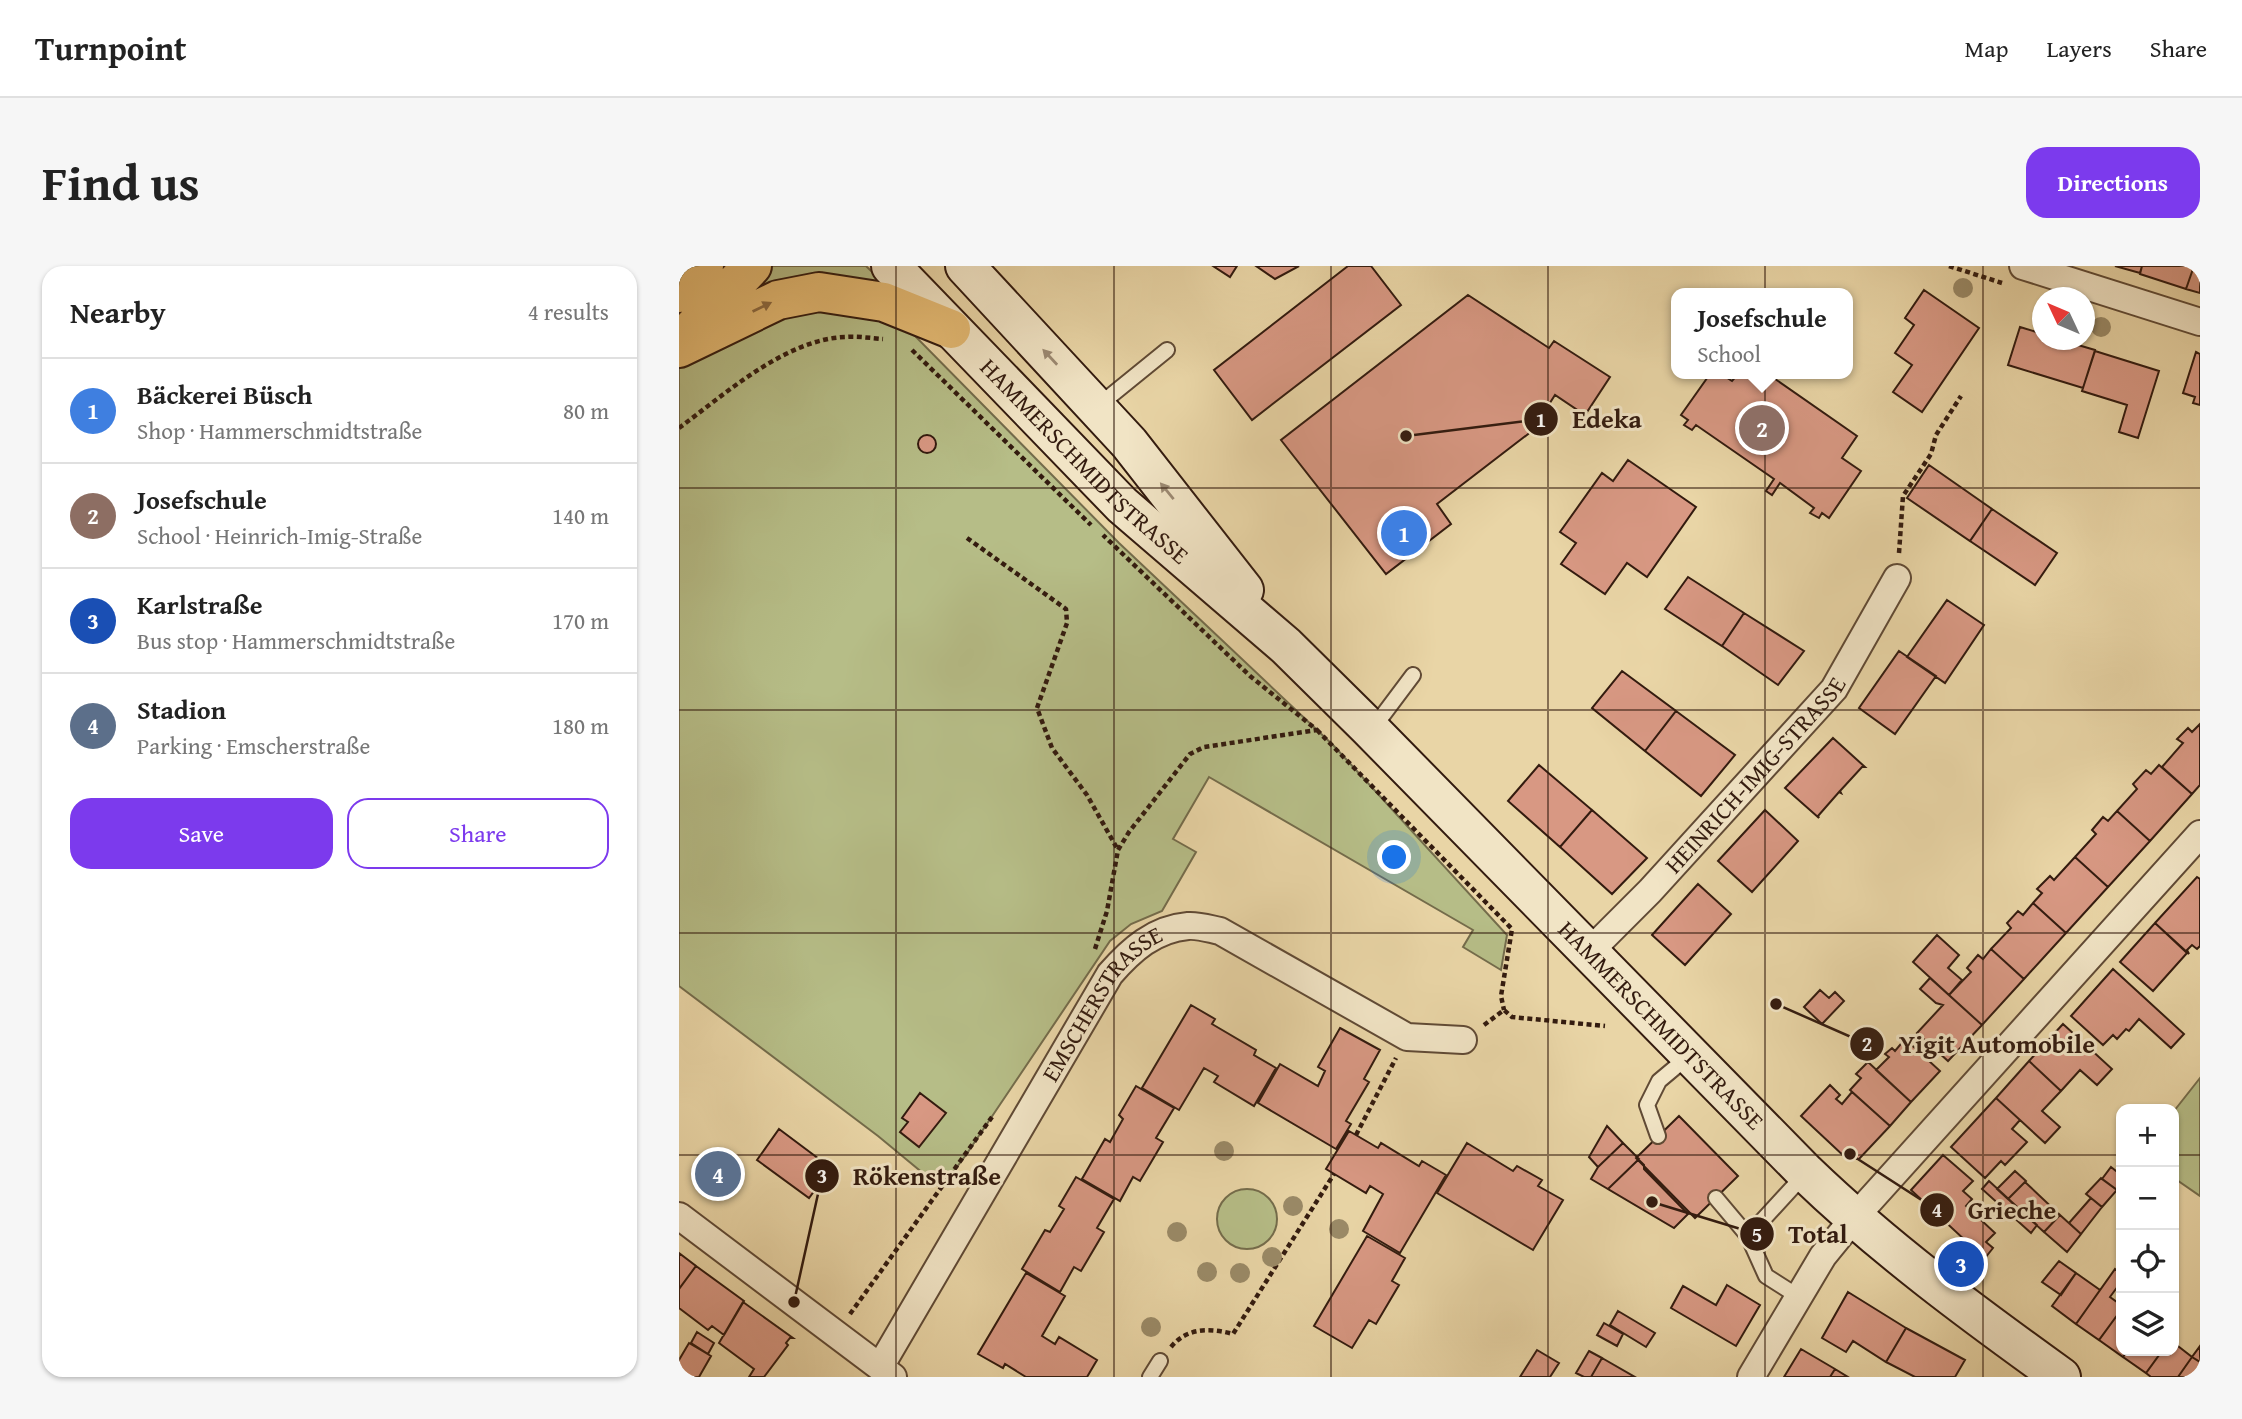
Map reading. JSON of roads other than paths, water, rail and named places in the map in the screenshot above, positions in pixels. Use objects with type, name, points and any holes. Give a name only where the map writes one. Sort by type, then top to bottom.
[{"type":"highway","points":[[679,342],[752,266]]},
{"type":"highway","points":[[679,348],[778,300],[819,292],[884,302],[951,328]]},
{"type":"main road","name":"HAMMERSCHMIDTSTRASSE","points":[[891,266],[1122,505],[1286,646],[1368,727],[1806,1174],[1919,1273],[2061,1377]]},
{"type":"main road","name":"HAMMERSCHMIDTSTRASSE","points":[[965,266],[1097,406],[1210,544],[1286,646]]},
{"type":"street","points":[[2017,276],[2200,323]]},
{"type":"street","name":"HEINRICH-IMIG-STRASSE","points":[[1589,952],[1650,891],[1834,689],[1897,578]]},
{"type":"street","points":[[1751,1377],[1823,1256],[1854,1218],[2200,834]]},
{"type":"street","name":"EMSCHERSTRASSE","points":[[679,1216],[887,1372],[1110,974],[1127,955],[1147,939],[1167,930],[1190,926],[1220,931],[1407,1037],[1463,1040]]},
{"type":"lane","points":[[1097,406],[1167,350]]},
{"type":"lane","points":[[1368,727],[1383,715],[1413,675]]},
{"type":"lane","points":[[1657,1136],[1647,1105],[1659,1080],[1690,1055]]},
{"type":"lane","points":[[1748,1236],[1806,1174]]},
{"type":"lane","points":[[1716,1198],[1748,1236],[1766,1276],[1799,1297]]},
{"type":"lane","points":[[1150,1377],[1160,1361]]},
{"type":"place","name":"Josefschule","points":[[1762,428]]},
{"type":"place","name":"Edeka","points":[[1406,436]]},
{"type":"place","name":"Bäckerei Büsch","points":[[1404,533]]},
{"type":"place","name":"Yigit Automobile","points":[[1776,1004]]},
{"type":"place","name":"Grieche","points":[[1850,1154]]},
{"type":"place","name":"Stadion","points":[[718,1174]]},
{"type":"place","name":"Total","points":[[1652,1202]]},
{"type":"place","name":"Karlstraße","points":[[1961,1264]]},
{"type":"place","name":"Rökenstraße","points":[[794,1302]]}]
